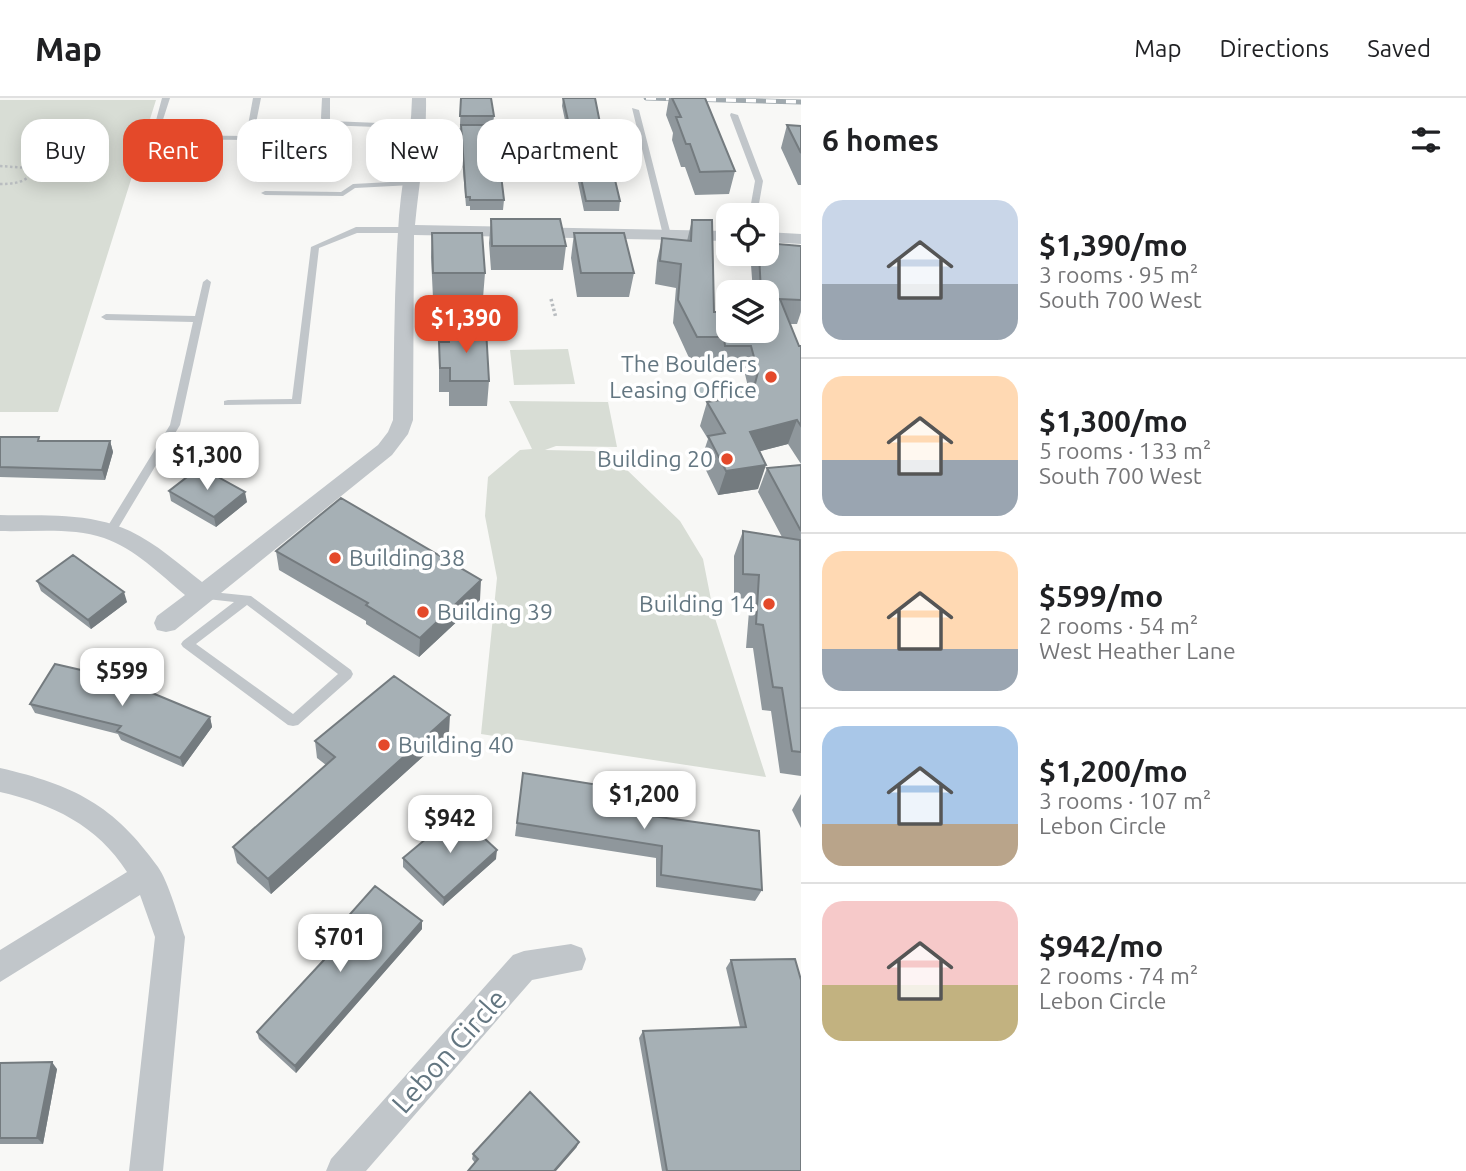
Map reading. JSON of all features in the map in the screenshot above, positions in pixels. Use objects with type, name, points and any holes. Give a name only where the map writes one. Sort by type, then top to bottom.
[{"type":"street","points":[[404,98],[404,119]]},
{"type":"street","points":[[419,98],[419,119]]},
{"type":"street","points":[[166,623],[385,450],[398,434],[402,420],[406,230],[410,183]]},
{"type":"street","points":[[406,230],[575,236],[716,236]]},
{"type":"street","points":[[779,238],[801,239]]},
{"type":"street","points":[[0,523],[88,526],[110,532],[132,542],[202,595]]},
{"type":"street","points":[[0,780],[67,799],[96,816],[127,845],[147,876],[162,908],[170,937],[146,1171]]},
{"type":"street","points":[[0,967],[147,876]]},
{"type":"street","name":"Lebon Circle","points":[[343,1171],[524,966],[571,960]]},
{"type":"lane","points":[[166,98],[154,137],[249,138],[257,98]]},
{"type":"lane","points":[[326,98],[327,123],[366,125]]},
{"type":"lane","points":[[635,110],[667,234]]},
{"type":"lane","points":[[734,115],[760,181],[755,203]]},
{"type":"lane","points":[[265,193],[343,194],[353,186],[410,183]]},
{"type":"lane","points":[[228,403],[297,402],[315,247],[356,230],[406,230]]},
{"type":"lane","points":[[110,532],[174,425],[207,282]]},
{"type":"lane","points":[[106,317],[199,319]]},
{"type":"lane","points":[[202,595],[247,599],[347,674],[293,721],[187,644],[247,599]]},
{"type":"path","points":[[0,166],[21,168]]},
{"type":"path","points":[[0,184],[21,181]]},
{"type":"path","points":[[551,299],[556,318]]},
{"type":"shaded area","points":[[0,100],[156,100],[150,119],[123,119],[123,182],[130,182],[58,412],[0,412]]},
{"type":"shaded area","points":[[568,349],[575,384],[514,385],[510,350]]},
{"type":"shaded area","points":[[693,385],[742,385],[747,399],[697,399]]},
{"type":"shaded area","points":[[509,401],[608,402],[617,447],[556,446],[545,450],[593,451],[625,468],[680,521],[703,559],[714,615],[766,777],[481,734],[497,578],[485,516],[488,477],[520,450],[532,449]]},
{"type":"building","points":[[461,98],[491,98],[494,116],[460,116]]},
{"type":"building","points":[[563,98],[595,98],[599,119],[568,119]]},
{"type":"building","points":[[672,98],[705,98],[735,171],[700,172],[690,144],[686,144],[676,117],[681,117]]},
{"type":"building","points":[[463,125],[477,125],[477,182],[502,182],[504,200],[470,200],[470,197],[466,197]]},
{"type":"building","points":[[787,125],[801,126],[801,153]]},
{"type":"building","points":[[582,182],[616,182],[620,201],[586,201]]},
{"type":"building","points":[[491,219],[560,219],[566,246],[492,246]]},
{"type":"building","points":[[692,220],[712,220],[716,337],[697,337],[678,300],[681,264],[660,261],[662,238],[691,241]]},
{"type":"building","points":[[432,233],[482,233],[485,273],[433,273]]},
{"type":"building","points":[[574,233],[624,233],[634,273],[581,273]]},
{"type":"building","points":[[779,244],[801,246],[801,300],[780,299],[801,346],[801,426],[797,420],[750,432],[766,465],[726,471],[708,436],[725,433],[707,402],[752,395],[758,372],[751,346],[725,346],[725,343],[779,343],[779,280],[760,280],[760,266],[779,266]]},
{"type":"building","points":[[449,329],[486,329],[489,381],[450,381],[450,368],[440,368],[439,342],[449,342]]},
{"type":"building","points":[[0,437],[39,437],[38,441],[110,441],[102,470],[0,467]]},
{"type":"building","points":[[801,465],[801,531],[767,468]]},
{"type":"building","points":[[200,467],[245,492],[214,517],[169,491]]},
{"type":"building","points":[[341,498],[481,580],[420,638],[366,605],[368,603],[276,551]]},
{"type":"building","points":[[743,531],[800,540],[801,752],[792,751],[782,688],[773,687],[763,625],[756,624],[759,575],[743,574]]},
{"type":"building","points":[[73,555],[124,592],[88,620],[37,581]]},
{"type":"building","points":[[55,664],[116,678],[210,717],[180,758],[117,731],[121,726],[30,704]]},
{"type":"building","points":[[394,676],[450,715],[268,879],[233,847],[335,757],[315,741]]},
{"type":"building","points":[[523,773],[624,789],[623,812],[759,831],[762,890],[661,875],[662,846],[517,823]]},
{"type":"building","points":[[457,813],[497,850],[444,898],[403,858]]},
{"type":"building","points":[[375,886],[422,921],[295,1066],[257,1032],[336,947],[327,940]]},
{"type":"building","points":[[795,959],[801,980],[801,1171],[667,1171],[643,1031],[746,1027],[731,960]]},
{"type":"building","points":[[52,1062],[37,1138],[0,1138],[0,1063]]},
{"type":"building","points":[[530,1092],[579,1142],[554,1171],[468,1171],[478,1159],[473,1154]]},
{"type":"railway","points":[[646,98],[801,102]]},
{"type":"place","name":"The Boulders Leasing Office","points":[[771,377]]},
{"type":"place","name":"Building 20","points":[[727,459]]},
{"type":"place","name":"Building 38","points":[[335,558]]},
{"type":"place","name":"Building 14","points":[[769,604]]},
{"type":"place","name":"Building 39","points":[[423,612]]},
{"type":"place","name":"Building 40","points":[[384,745]]}]
